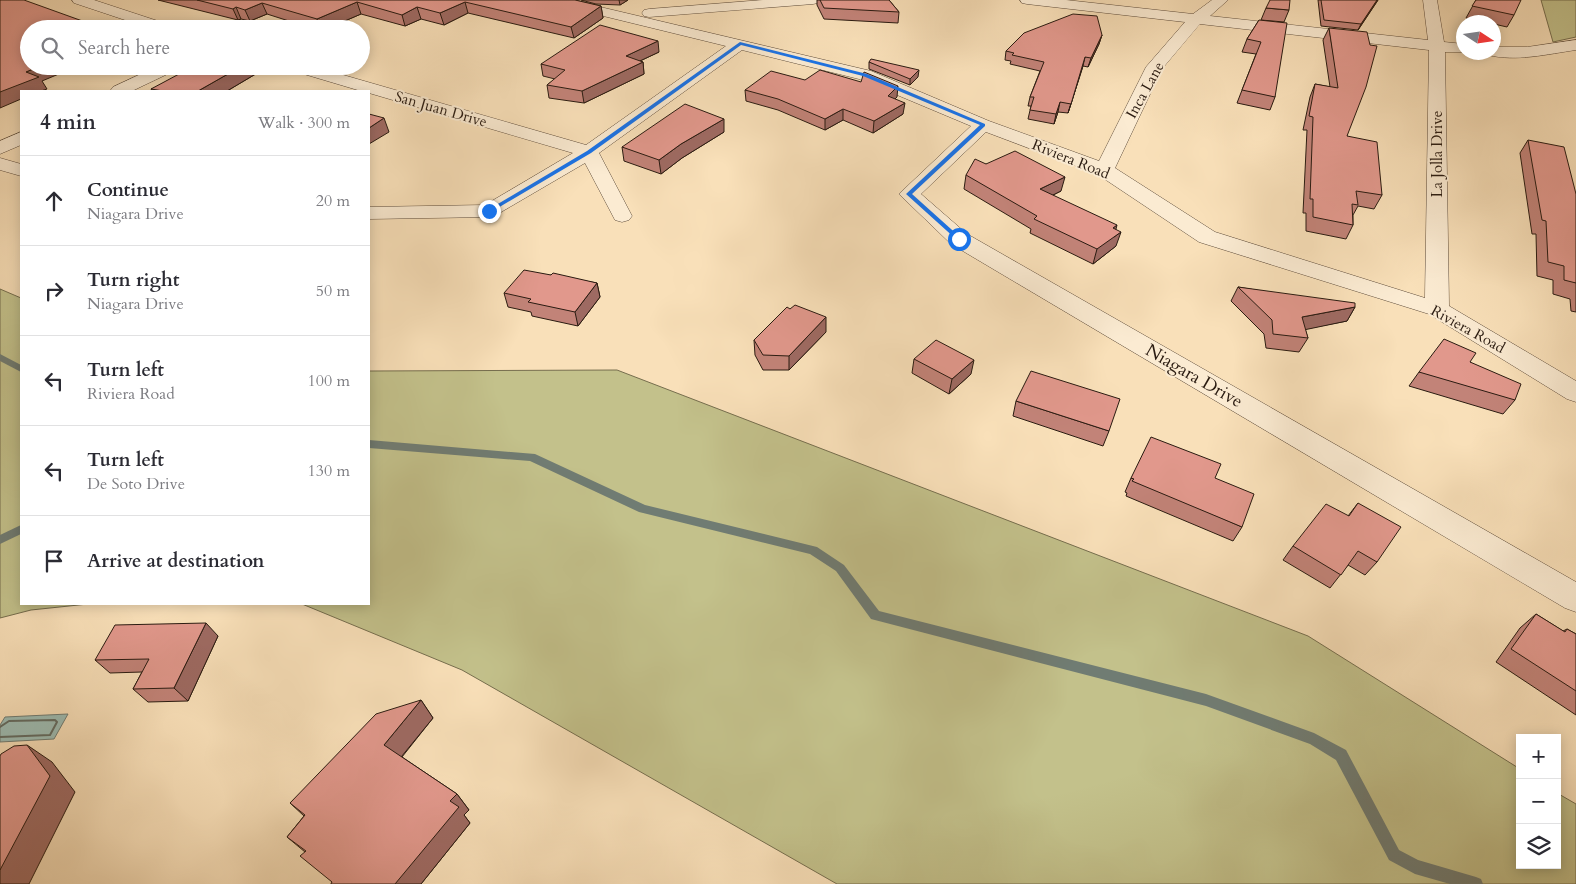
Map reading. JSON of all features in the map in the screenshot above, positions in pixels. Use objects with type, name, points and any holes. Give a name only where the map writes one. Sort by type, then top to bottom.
[{"type":"street","points":[[79,0],[140,20]]},
{"type":"street","name":"Riviera Road","points":[[813,0],[658,13],[588,8],[865,75],[983,125],[1104,170],[1207,237],[1437,309],[1576,393]]},
{"type":"street","points":[[1027,0],[1456,48]]},
{"type":"street","name":"Inca Lane","points":[[1104,170],[1154,67],[1195,20],[1220,0]]},
{"type":"street","name":"La Jolla Drive","points":[[1430,0],[1436,47],[1437,309]]},
{"type":"street","points":[[370,213],[489,211],[589,152],[740,44]]},
{"type":"street","points":[[1501,52],[1527,52],[1576,45]]},
{"type":"street","points":[[121,90],[153,75]]},
{"type":"street","name":"San Juan Drive","points":[[324,75],[589,152]]},
{"type":"street","name":"Niagara Drive","points":[[983,125],[908,194],[959,239],[1576,598]]},
{"type":"street","points":[[0,148],[20,138]]},
{"type":"street","points":[[589,152],[622,216]]},
{"type":"street","points":[[0,164],[20,170]]},
{"type":"shaded area","points":[[1541,0],[1576,0],[1576,37],[1553,42]]},
{"type":"shaded area","points":[[0,289],[20,298],[20,605],[78,605],[31,610],[0,618]]},
{"type":"shaded area","points":[[617,370],[1308,636],[1516,766],[1516,869],[1561,869],[1561,795],[1576,804],[1576,884],[837,884],[462,670],[304,605],[370,605],[370,371]]},
{"type":"water","points":[[68,714],[54,739],[0,742],[0,725],[5,717]]},
{"type":"building","points":[[0,0],[24,0],[80,20],[20,20],[20,75],[39,77],[0,92]]},
{"type":"building","points":[[197,0],[575,0],[601,6],[571,27],[465,2],[440,13],[417,7],[402,15],[357,2],[317,19],[262,3],[245,10]]},
{"type":"building","points":[[820,0],[889,0],[899,12],[824,8]]},
{"type":"building","points":[[1270,0],[1290,0],[1289,10],[1266,8]]},
{"type":"building","points":[[1321,0],[1377,0],[1361,24],[1324,20]]},
{"type":"building","points":[[1476,0],[1521,0],[1514,15],[1472,6]]},
{"type":"building","points":[[1073,14],[1097,16],[1102,35],[1091,58],[1085,57],[1071,104],[1060,102],[1056,114],[1030,110],[1034,97],[1030,97],[1044,62],[1012,55],[1014,53],[1006,51],[1024,33]]},
{"type":"building","points":[[1259,20],[1287,23],[1275,97],[1242,90],[1261,42],[1247,39]]},
{"type":"building","points":[[600,25],[658,41],[626,56],[643,62],[582,91],[547,85],[565,70],[541,64]]},
{"type":"building","points":[[1329,28],[1367,32],[1370,45],[1377,46],[1366,87],[1347,136],[1377,142],[1382,195],[1356,191],[1358,205],[1352,204],[1353,225],[1313,217],[1313,199],[1310,199],[1313,117],[1309,116],[1315,84],[1338,88]]},
{"type":"building","points":[[871,59],[919,70],[910,79],[869,62]]},
{"type":"building","points":[[820,70],[861,82],[864,72],[898,86],[888,96],[905,103],[874,121],[843,109],[825,119],[778,99],[745,90],[771,71],[805,80]]},
{"type":"building","points":[[177,75],[226,75],[200,90],[151,89]]},
{"type":"building","points":[[685,104],[724,119],[681,144],[659,160],[622,147]]},
{"type":"building","points":[[370,114],[384,118],[370,127]]},
{"type":"building","points":[[1528,140],[1564,147],[1576,194],[1576,283],[1564,280],[1564,266],[1548,262],[1546,221],[1542,220]]},
{"type":"building","points":[[1015,151],[1065,177],[1040,189],[1117,225],[1113,228],[1121,232],[1097,249],[1034,219],[1037,216],[966,175],[975,159],[986,164]]},
{"type":"building","points":[[524,270],[551,275],[553,273],[597,283],[575,312],[528,302],[531,299],[504,293]]},
{"type":"building","points":[[1238,287],[1355,303],[1355,307],[1302,317],[1308,338],[1273,334],[1272,320]]},
{"type":"building","points":[[795,305],[826,317],[789,356],[763,355],[754,340],[787,307],[790,309]]},
{"type":"building","points":[[1444,339],[1476,353],[1470,362],[1521,384],[1515,400],[1419,372]]},
{"type":"building","points":[[936,340],[974,360],[952,379],[914,359]]},
{"type":"building","points":[[1031,371],[1120,399],[1109,431],[1016,401]]},
{"type":"building","points":[[1151,437],[1221,464],[1215,478],[1254,494],[1242,527],[1132,481],[1134,479],[1131,478]]},
{"type":"building","points":[[1358,503],[1401,527],[1377,562],[1358,551],[1341,575],[1293,546],[1326,504],[1349,516]]},
{"type":"building","points":[[1536,614],[1565,632],[1567,629],[1576,634],[1576,691],[1511,649]]},
{"type":"building","points":[[206,623],[174,688],[133,689],[149,659],[95,660],[115,625]]},
{"type":"building","points":[[421,700],[384,745],[457,794],[450,801],[459,807],[395,884],[331,884],[332,882],[300,856],[306,851],[287,837],[305,815],[290,803],[376,714]]},
{"type":"building","points":[[27,745],[50,776],[0,870],[0,756],[14,746]]},
{"type":"waterway","points":[[0,357],[20,368]]},
{"type":"waterway","points":[[370,444],[531,457],[643,509],[813,550],[840,568],[875,615],[1206,700],[1314,739],[1341,755],[1394,855],[1415,867],[1476,884]]},
{"type":"waterway","points":[[0,540],[20,530]]},
{"type":"route","points":[[489,211],[589,152],[740,44],[865,75],[983,125],[908,194],[959,239]]}]
